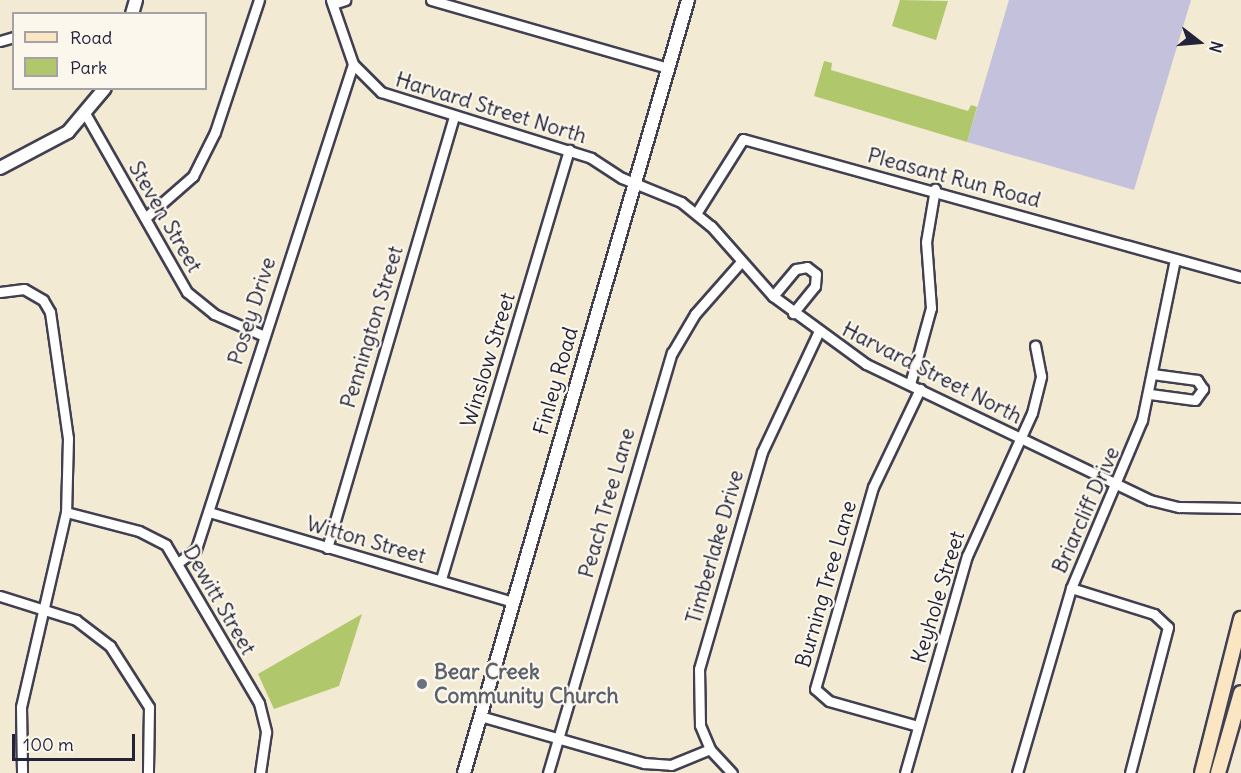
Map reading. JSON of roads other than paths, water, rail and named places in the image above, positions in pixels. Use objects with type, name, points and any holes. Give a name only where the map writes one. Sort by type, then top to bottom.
[{"type":"main road","points":[[1202,773],[1241,619]]},
{"type":"main road","points":[[1218,773],[1241,693]]},
{"type":"street","points":[[145,218],[179,194],[202,160],[259,0]]},
{"type":"street","points":[[332,2],[345,0]]},
{"type":"street","points":[[431,0],[668,68]]},
{"type":"street","name":"Finley Road","points":[[464,773],[688,0]]},
{"type":"street","name":"Harvard Street North","points":[[332,2],[353,64],[381,92],[454,117],[569,150],[697,212],[740,263],[773,296],[818,333],[910,384],[1116,486],[1172,506],[1241,508]]},
{"type":"street","name":"Posey Drive","points":[[179,562],[196,549],[209,512],[261,335],[353,64]]},
{"type":"street","points":[[0,168],[55,142],[86,115],[104,90]]},
{"type":"street","name":"Steven Street","points":[[86,115],[187,292],[214,314],[261,335]]},
{"type":"street","name":"Pennington Street","points":[[327,548],[454,117]]},
{"type":"street","name":"Pleasant Run Road","points":[[697,212],[743,139],[935,189],[1241,277]]},
{"type":"street","name":"Winslow Street","points":[[441,579],[569,150]]},
{"type":"street","points":[[910,384],[931,308],[926,242],[935,189]]},
{"type":"street","name":"Briarcliff Drive","points":[[1017,773],[1071,588],[1116,486],[1150,394],[1175,259]]},
{"type":"street","name":"Peach Tree Lane","points":[[548,773],[672,352],[695,314],[740,263]]},
{"type":"street","points":[[773,296],[796,269],[807,267],[816,274],[815,286],[793,313]]},
{"type":"street","points":[[0,292],[24,289],[43,300],[50,312],[66,406],[66,512],[21,707],[22,773]]},
{"type":"street","name":"Timberlake Drive","points":[[732,773],[710,749],[696,708],[699,669],[762,452],[818,333]]},
{"type":"street","name":"Keyhole Street","points":[[905,773],[967,555],[1021,438],[1041,375],[1035,346]]},
{"type":"street","points":[[1150,394],[1195,400],[1203,389],[1197,380],[1152,374]]},
{"type":"street","name":"Burning Tree Lane","points":[[918,726],[829,701],[815,689],[873,487],[920,389]]},
{"type":"street","name":"Dewitt Street","points":[[66,512],[156,537],[179,562],[259,704],[266,732],[260,773]]},
{"type":"street","name":"Witton Street","points":[[209,512],[513,602]]},
{"type":"street","points":[[1071,588],[1154,614],[1168,627],[1130,773]]},
{"type":"street","points":[[0,596],[45,609],[94,631],[125,666],[152,720],[148,773]]},
{"type":"street","points":[[480,716],[558,739],[662,764],[710,749]]},
{"type":"place","name":"Bear Creek Community Church","points":[[422,684]]}]
